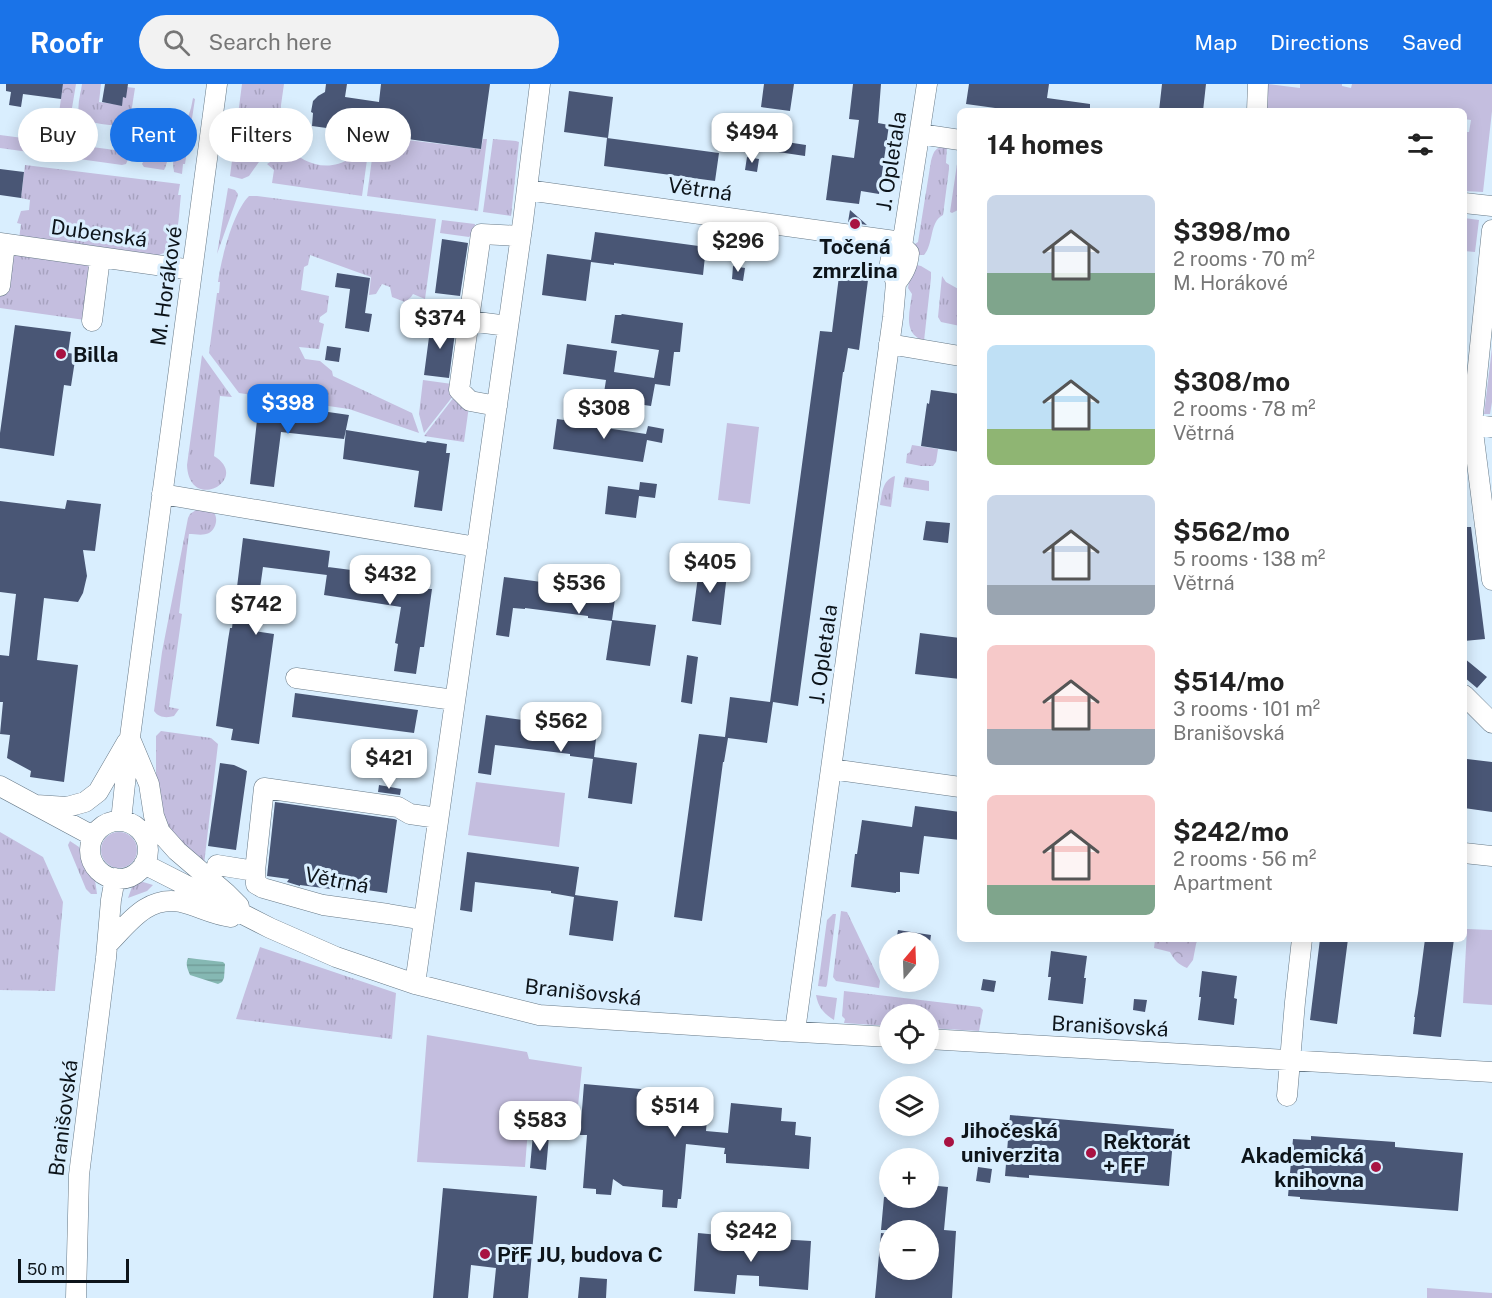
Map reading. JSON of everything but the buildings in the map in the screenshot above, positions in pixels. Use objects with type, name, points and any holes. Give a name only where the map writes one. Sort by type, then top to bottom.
[{"type":"street","name":"M. Horákové","points":[[121,821],[130,737],[217,84]]},
{"type":"street","points":[[415,984],[521,236],[540,84]]},
{"type":"street","name":"J. Opletala","points":[[795,1032],[897,283],[908,265],[909,253],[902,244],[927,84]]},
{"type":"street","points":[[1257,108],[1258,84]]},
{"type":"street","points":[[920,134],[957,140]]},
{"type":"street","name":"Větrná","points":[[526,190],[902,244]]},
{"type":"street","points":[[1467,203],[1492,207]]},
{"type":"street","points":[[1492,230],[1468,423],[1492,580]]},
{"type":"street","points":[[496,406],[470,401],[459,390],[481,234],[521,236]]},
{"type":"street","name":"Dubenská","points":[[2,243],[192,270]]},
{"type":"street","points":[[0,286],[2,243]]},
{"type":"street","points":[[92,321],[100,258]]},
{"type":"street","points":[[469,321],[508,326]]},
{"type":"street","points":[[889,344],[957,355]]},
{"type":"street","points":[[1468,423],[1492,427]]},
{"type":"street","points":[[162,494],[477,548]]},
{"type":"street","points":[[296,678],[454,700]]},
{"type":"street","points":[[1467,698],[1492,723]]},
{"type":"street","points":[[36,806],[67,807],[85,802],[98,792],[130,737]]},
{"type":"street","name":"Branišovská","points":[[130,737],[149,784],[154,816],[160,832],[177,851],[226,892],[251,919]]},
{"type":"street","points":[[831,769],[957,787]]},
{"type":"street","points":[[0,786],[93,836]]},
{"type":"street","points":[[217,865],[255,871],[264,788],[398,807],[411,814],[438,818]]},
{"type":"street","points":[[113,821],[121,821],[134,825],[138,829],[145,839],[147,855],[138,872],[124,878],[115,878],[101,873],[94,865],[90,851],[93,836],[102,826],[113,821]]},
{"type":"street","points":[[1467,852],[1492,856]]},
{"type":"street","name":"Branišovská","points":[[144,864],[251,919],[336,957],[415,984],[539,1015],[879,1036]]},
{"type":"street","name":"Větrná","points":[[255,871],[256,884],[263,888],[322,905],[424,920]]},
{"type":"street","name":"Branišovská","points":[[76,1298],[79,1175],[115,878]]},
{"type":"street","name":"Branišovská","points":[[107,945],[142,909],[166,901],[180,902],[219,915],[251,919]]},
{"type":"street","points":[[1287,1096],[1302,942]]},
{"type":"street","name":"Branišovská","points":[[939,1041],[1492,1072]]},
{"type":"green space","points":[[63,84],[76,84],[72,108],[60,108]]},
{"type":"green space","points":[[82,84],[101,84],[99,102],[121,105],[127,87],[135,88],[132,108],[110,108],[110,125],[98,124],[98,108],[78,108]]},
{"type":"green space","points":[[242,84],[284,84],[281,108],[239,108]]},
{"type":"green space","points":[[1267,84],[1300,88],[1300,84],[1342,84],[1342,86],[1351,88],[1352,84],[1492,84],[1492,111],[1483,192],[1467,191],[1467,132],[1469,132],[1471,120],[1467,119],[1467,108],[1266,108]]},
{"type":"green space","points":[[193,98],[195,99],[194,108],[191,108]]},
{"type":"green space","points":[[0,135],[18,137],[18,151],[0,148]]},
{"type":"green space","points":[[483,139],[487,139],[478,211],[367,196],[372,162],[411,162],[411,140],[481,149]]},
{"type":"green space","points":[[493,139],[519,142],[511,216],[483,212]]},
{"type":"green space","points":[[947,146],[946,163],[949,169],[943,215],[933,228],[924,255],[913,255],[915,244],[918,242],[931,161],[937,149]]},
{"type":"green space","points":[[98,148],[110,149],[110,162],[127,162],[122,165],[98,162]]},
{"type":"green space","points":[[143,162],[167,162],[164,170],[144,167]]},
{"type":"green space","points":[[185,162],[182,174],[174,172],[173,163]]},
{"type":"green space","points":[[232,162],[259,162],[249,176],[242,179],[230,176]]},
{"type":"green space","points":[[270,162],[311,162],[325,165],[367,162],[362,196],[272,183],[274,170],[267,164]]},
{"type":"green space","points":[[957,164],[957,210],[950,212]]},
{"type":"green space","points":[[25,165],[180,184],[178,224],[173,244],[167,252],[156,256],[19,239],[21,224],[17,223],[21,211],[29,210],[30,200],[21,198]]},
{"type":"green space","points":[[228,188],[235,190],[238,194],[217,254]]},
{"type":"green space","points":[[249,196],[436,219],[425,299],[413,294],[405,302],[392,297],[390,287],[382,284],[376,294],[369,295],[371,277],[310,255],[308,265],[304,267],[301,290],[329,296],[327,312],[320,317],[319,322],[324,324],[319,349],[299,347],[305,359],[320,361],[332,371],[333,376],[412,413],[419,433],[349,409],[239,393],[209,353],[217,293],[219,293],[220,282],[218,282],[225,249],[233,224]]},
{"type":"green space","points":[[1467,218],[1479,220],[1475,252],[1467,251]]},
{"type":"green space","points":[[442,220],[475,224],[474,233],[469,237],[440,233]]},
{"type":"green space","points":[[5,244],[100,258],[92,321],[0,308]]},
{"type":"green space","points":[[912,264],[931,272],[924,341],[913,333],[909,321],[912,294],[908,288]]},
{"type":"green space","points":[[942,276],[946,282],[957,288],[957,325],[941,322],[938,317]]},
{"type":"green space","points":[[433,299],[464,302],[462,315],[431,311]]},
{"type":"green space","points":[[1492,348],[1492,402],[1490,414],[1484,414]]},
{"type":"green space","points":[[202,355],[232,397],[220,396],[214,456],[224,465],[226,474],[223,482],[216,488],[206,490],[197,488],[190,480],[187,465]]},
{"type":"green space","points":[[423,380],[452,384],[453,396],[424,433],[419,414]]},
{"type":"green space","points":[[454,397],[469,406],[464,442],[424,436]]},
{"type":"green space","points":[[727,423],[759,427],[750,504],[718,500]]},
{"type":"green space","points":[[912,445],[938,449],[933,466],[906,463],[907,454]]},
{"type":"green space","points":[[895,476],[891,507],[880,505],[885,484]]},
{"type":"green space","points":[[905,477],[929,481],[929,491],[903,487]]},
{"type":"green space","points":[[199,508],[212,511],[216,521],[209,533],[189,534],[179,613],[182,614],[169,707],[179,709],[174,716],[163,717],[154,711],[162,652],[188,518]]},
{"type":"green space","points":[[161,731],[211,738],[218,744],[203,873],[177,858],[156,795],[156,736]]},
{"type":"green space","points":[[476,782],[565,793],[559,847],[468,835]]},
{"type":"green space","points":[[0,832],[43,857],[63,902],[55,991],[0,990]]},
{"type":"green space","points":[[119,832],[131,838],[137,850],[131,862],[119,868],[107,862],[101,850],[107,838]]},
{"type":"green space","points":[[70,841],[79,847],[86,866],[95,880],[97,894],[91,894],[86,889],[68,845]]},
{"type":"green space","points":[[143,882],[153,885],[147,891],[128,898],[133,884]]},
{"type":"green space","points":[[841,911],[847,912],[879,979],[879,988],[836,981],[833,977]]},
{"type":"green space","points":[[836,914],[827,985],[826,987],[818,986],[827,920]]},
{"type":"green space","points":[[1467,929],[1492,930],[1492,1005],[1463,1003]]},
{"type":"green space","points":[[1155,942],[1196,942],[1193,960],[1187,968],[1177,962],[1170,952],[1154,948]]},
{"type":"green space","points":[[260,947],[396,993],[392,1039],[236,1019]]},
{"type":"green space","points":[[844,991],[980,1007],[983,1010],[979,1031],[939,1029],[939,1004],[879,1004],[879,1025],[844,1023],[845,1019],[842,1016]]},
{"type":"green space","points":[[816,995],[837,998],[834,1020],[822,1010]]},
{"type":"green space","points":[[427,1035],[527,1052],[529,1059],[582,1067],[575,1135],[528,1129],[525,1167],[417,1162]]},
{"type":"green space","points":[[1427,1288],[1492,1293],[1492,1298],[1427,1298]]},
{"type":"shaded area","points":[[188,958],[223,962],[225,964],[222,982],[218,984],[190,975],[187,965]]},
{"type":"place","name":"Točená zmrzlina","points":[[855,224]]},
{"type":"place","name":"Billa","points":[[61,354]]},
{"type":"place","name":"Jihočeská univerzita","points":[[949,1142]]},
{"type":"place","name":"Rektorát + FF","points":[[1091,1153]]},
{"type":"place","name":"Akademická knihovna","points":[[1376,1167]]},
{"type":"place","name":"PřF JU, budova C","points":[[485,1254]]}]
